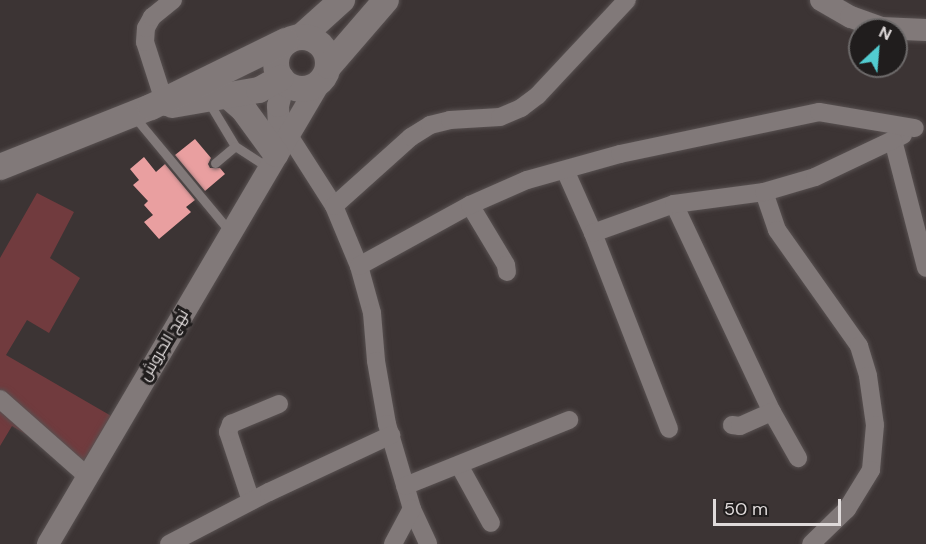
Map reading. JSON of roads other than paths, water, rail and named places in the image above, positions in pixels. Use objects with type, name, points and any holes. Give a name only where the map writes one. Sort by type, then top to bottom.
[{"type":"main road","points":[[342,0],[294,39],[280,47],[276,63],[282,80],[290,86],[306,89],[324,74],[386,0]]},
{"type":"main road","points":[[1,161],[153,106],[294,39],[313,38],[322,45],[328,55],[324,74]]},
{"type":"main road","points":[[153,106],[259,90],[282,80]]},
{"type":"main road","points":[[217,97],[257,126],[278,147]]},
{"type":"street","points":[[153,106],[146,28],[152,17],[173,0]]},
{"type":"street","points":[[334,206],[411,137],[430,125],[450,120],[500,117],[521,108],[538,95],[627,0]]},
{"type":"street","points":[[821,0],[851,17],[881,28],[926,29]]},
{"type":"street","name":"نهج الحروش","points":[[48,544],[278,147],[324,74]]},
{"type":"street","points":[[282,80],[278,106],[278,147],[334,206],[359,266],[372,313],[376,361],[391,435],[412,509],[428,544]]},
{"type":"street","points":[[359,266],[470,205],[527,180],[620,154],[819,112],[921,125]]},
{"type":"street","points":[[593,233],[674,204],[764,192],[814,177],[921,125]]},
{"type":"street","points":[[893,140],[926,268]]},
{"type":"street","points":[[565,170],[593,233],[669,429]]},
{"type":"street","points":[[764,192],[777,230],[859,346],[868,376],[875,424],[871,470],[847,508],[812,544]]},
{"type":"street","points":[[674,204],[772,412],[798,458]]},
{"type":"street","points":[[470,205],[506,265],[507,272]]},
{"type":"street","points":[[0,399],[87,476]]},
{"type":"street","points":[[251,501],[228,432],[231,424],[279,404]]},
{"type":"street","points":[[732,424],[740,426],[772,412]]},
{"type":"street","points":[[405,486],[569,420]]},
{"type":"street","points":[[170,544],[251,501],[391,435]]},
{"type":"street","points":[[459,465],[491,524]]},
{"type":"street","points":[[393,544],[412,509]]},
{"type":"lane","points":[[217,97],[235,146]]},
{"type":"lane","points":[[153,106],[191,182],[230,232]]},
{"type":"lane","points":[[215,163],[235,146],[278,147]]}]
